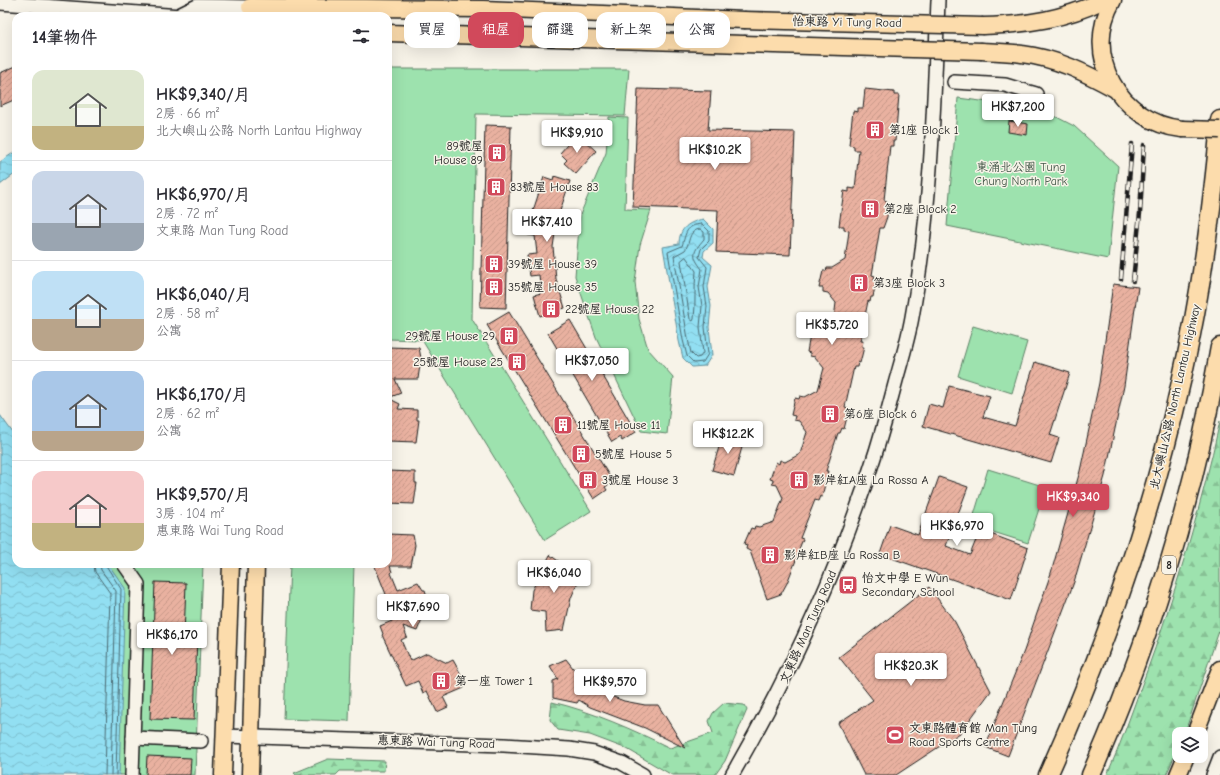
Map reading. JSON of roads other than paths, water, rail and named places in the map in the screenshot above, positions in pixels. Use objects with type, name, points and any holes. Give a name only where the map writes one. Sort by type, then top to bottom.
[{"type":"highway","name":"北大嶼山公路 North Lantau Highway","points":[[1048,775],[1071,724],[1112,622],[1138,545],[1168,441],[1186,360],[1202,273],[1220,120]]},
{"type":"highway","name":"8","points":[[1090,775],[1109,733],[1145,639],[1171,558],[1202,442],[1220,347]]},
{"type":"main road","name":"怡東路 Yi Tung Road","points":[[250,8],[483,9],[744,20],[983,26],[1021,24],[1060,18],[1079,12],[1104,0]]},
{"type":"main road","points":[[1113,0],[1104,23],[1101,42],[1104,64],[1115,89],[1131,108],[1145,118],[1161,125],[1182,130],[1220,130]]},
{"type":"main road","name":"怡東路 Yi Tung Road","points":[[392,33],[982,51],[1024,54],[1057,62],[1088,74],[1115,89]]},
{"type":"main road","points":[[224,775],[231,568]]},
{"type":"main road","points":[[250,775],[256,568]]},
{"type":"main road","points":[[1198,727],[1220,669]]},
{"type":"main road","points":[[1178,775],[1183,763]]},
{"type":"street","name":"文東路 Man Tung Road","points":[[732,775],[772,705],[825,593],[868,479],[888,413],[912,319],[920,268],[933,125],[938,0]]},
{"type":"street","name":"怡東路 Yi Tung Road","points":[[0,3],[125,12]]},
{"type":"street","name":"怡東路 Yi Tung Road","points":[[186,12],[200,3],[250,8]]},
{"type":"street","points":[[954,82],[1005,85],[1036,94]]},
{"type":"street","points":[[127,568],[138,584],[132,775]]},
{"type":"street","name":"惠東路 Wai Tung Road","points":[[225,736],[489,744],[569,749],[594,753],[622,763],[642,775]]},
{"type":"street","points":[[133,738],[201,741]]},
{"type":"street","points":[[1213,775],[1220,757]]},
{"type":"water","points":[[12,154],[12,176],[0,185],[0,162]]},
{"type":"water","points":[[703,219],[713,229],[713,243],[704,251],[703,257],[712,265],[708,287],[711,306],[709,327],[712,355],[705,366],[692,367],[683,358],[663,247],[679,244],[679,238],[683,230],[689,224]]},
{"type":"water","points":[[0,415],[12,432],[12,568],[111,568],[125,588],[119,775],[0,775]]},
{"type":"railway","points":[[1121,279],[1132,144]]},
{"type":"railway","points":[[1133,281],[1140,213],[1144,145]]},
{"type":"place","name":"第1座 Block 1","points":[[875,130]]},
{"type":"place","name":"89號屋 House 89","points":[[497,153]]},
{"type":"place","name":"83號屋 House 83","points":[[496,187]]},
{"type":"place","name":"第2座 Block 2","points":[[870,209]]},
{"type":"place","name":"39號屋 House 39","points":[[494,264]]},
{"type":"place","name":"第3座 Block 3","points":[[859,283]]},
{"type":"place","name":"35號屋 House 35","points":[[494,287]]},
{"type":"place","name":"22號屋 House 22","points":[[551,309]]},
{"type":"place","name":"29號屋 House 29","points":[[509,336]]},
{"type":"place","name":"25號屋 House 25","points":[[517,362]]},
{"type":"place","name":"第6座 Block 6","points":[[830,414]]},
{"type":"place","name":"11號屋 House 11","points":[[563,425]]},
{"type":"place","name":"5號屋 House 5","points":[[581,454]]},
{"type":"place","name":"3號屋 House 3","points":[[588,480]]},
{"type":"place","name":"影岸紅A座 La Rossa A","points":[[799,480]]},
{"type":"place","name":"影岸紅B座 La Rossa B","points":[[770,555]]},
{"type":"place","name":"怡文中學 E Wun Secondary School","points":[[848,585]]},
{"type":"place","name":"第一座 Tower 1","points":[[441,681]]},
{"type":"place","name":"文東路體育館 Man Tung Road Sports Centre","points":[[895,735]]},
{"type":"park label","name":"東涌北公園 Tung Chung North Park","points":[[1021,174]]}]
